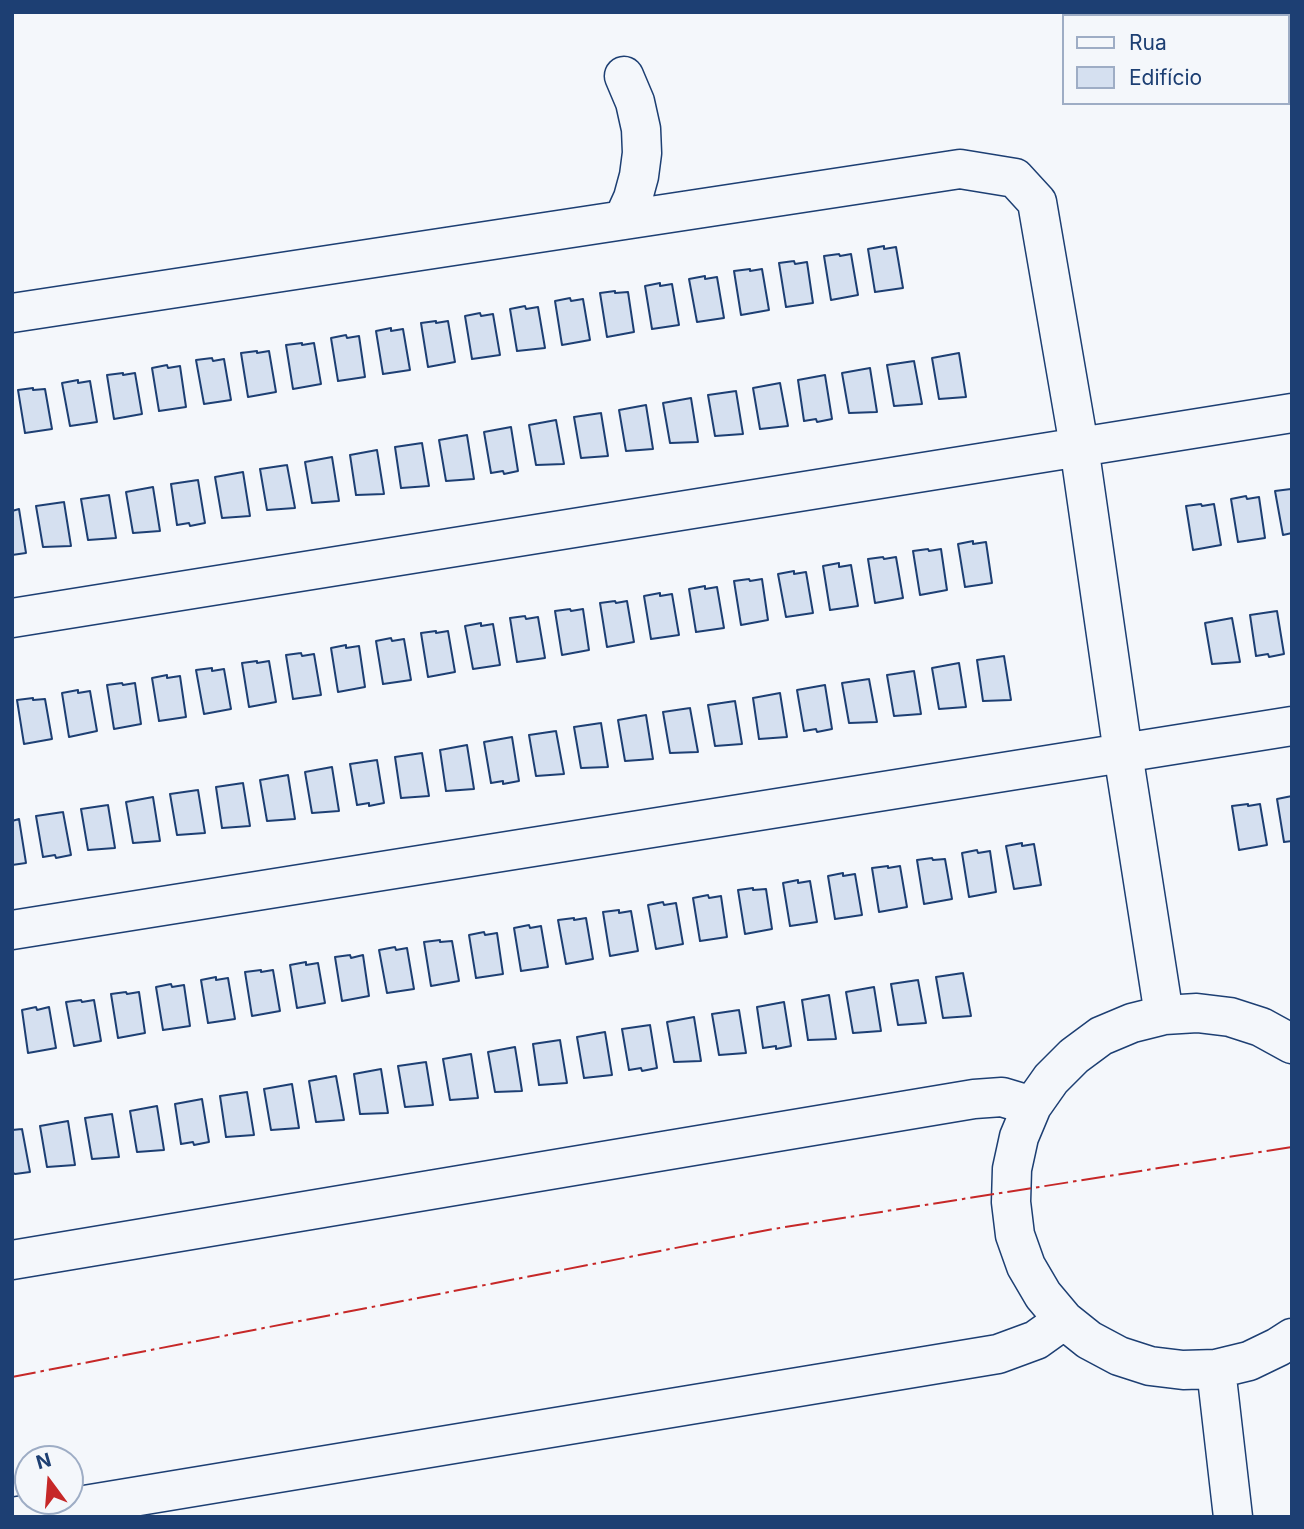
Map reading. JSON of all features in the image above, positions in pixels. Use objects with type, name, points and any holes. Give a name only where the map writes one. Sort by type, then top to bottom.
[{"type":"street","points":[[623,220],[636,187],[642,153],[641,129],[635,102],[624,76]]},
{"type":"street","points":[[12,313],[960,169],[1015,177],[1037,202],[1079,446],[1164,1015]]},
{"type":"street","points":[[12,618],[1292,413]]},
{"type":"street","points":[[12,930],[1292,726]]},
{"type":"street","points":[[1292,1044],[1261,1027],[1230,1017],[1196,1013],[1164,1015],[1132,1023],[1101,1036],[1074,1056],[1051,1079],[1032,1106],[1019,1137],[1012,1169],[1011,1202],[1015,1235],[1031,1276],[1042,1295],[1064,1320],[1099,1346],[1119,1356],[1150,1366],[1183,1370],[1216,1368],[1249,1361],[1292,1338]]},
{"type":"street","points":[[12,1260],[974,1099],[1002,1097],[1032,1106]]},
{"type":"street","points":[[12,1517],[999,1354],[1036,1340],[1064,1320]]},
{"type":"street","points":[[1216,1368],[1233,1517]]},
{"type":"building","points":[[884,246],[884,249],[896,247],[903,288],[875,292],[868,249]]},
{"type":"building","points":[[851,254],[858,295],[831,300],[824,256]]},
{"type":"building","points":[[794,261],[795,264],[807,262],[813,303],[786,307],[779,263]]},
{"type":"building","points":[[762,269],[769,310],[741,315],[734,271]]},
{"type":"building","points":[[705,276],[705,279],[717,277],[724,318],[697,322],[689,279]]},
{"type":"building","points":[[660,283],[660,286],[672,284],[679,325],[652,329],[645,286]]},
{"type":"building","points":[[628,292],[634,332],[607,337],[600,293]]},
{"type":"building","points":[[570,298],[571,301],[583,299],[590,340],[562,345],[555,301]]},
{"type":"building","points":[[525,306],[526,309],[538,307],[545,348],[517,351],[510,309]]},
{"type":"building","points":[[480,313],[481,316],[493,314],[500,355],[472,359],[465,316]]},
{"type":"building","points":[[448,321],[455,362],[428,367],[421,323]]},
{"type":"building","points":[[391,328],[391,331],[403,329],[410,370],[383,374],[376,331]]},
{"type":"building","points":[[346,335],[347,338],[359,336],[365,377],[338,381],[331,338]]},
{"type":"building","points":[[314,343],[321,384],[293,389],[286,345]]},
{"type":"building","points":[[269,351],[276,392],[248,397],[241,353]]},
{"type":"building","points":[[959,353],[966,397],[939,399],[932,358]]},
{"type":"building","points":[[212,358],[213,361],[224,359],[231,400],[204,404],[196,360]]},
{"type":"building","points":[[914,361],[922,404],[894,406],[887,365]]},
{"type":"building","points":[[167,365],[168,368],[180,366],[186,407],[159,411],[152,368]]},
{"type":"building","points":[[870,368],[877,412],[849,413],[842,373]]},
{"type":"building","points":[[135,373],[142,414],[114,419],[107,375]]},
{"type":"building","points":[[825,375],[832,419],[804,421],[798,380]]},
{"type":"building","points":[[78,380],[78,383],[90,381],[97,422],[70,426],[62,383]]},
{"type":"building","points":[[780,383],[788,426],[760,429],[753,388]]},
{"type":"building","points":[[45,389],[52,429],[25,433],[18,390]]},
{"type":"building","points":[[736,391],[743,434],[715,436],[708,395]]},
{"type":"building","points":[[691,398],[698,442],[670,443],[663,403]]},
{"type":"building","points":[[646,405],[653,449],[626,451],[619,410]]},
{"type":"building","points":[[601,413],[608,456],[581,458],[574,417]]},
{"type":"building","points":[[556,420],[564,464],[536,465],[529,425]]},
{"type":"building","points":[[511,427],[518,471],[491,473],[484,432]]},
{"type":"building","points":[[467,435],[474,479],[446,481],[439,440]]},
{"type":"building","points":[[422,443],[429,486],[401,488],[395,447]]},
{"type":"building","points":[[377,450],[384,494],[356,495],[350,455]]},
{"type":"building","points":[[332,457],[339,501],[312,503],[305,462]]},
{"type":"building","points":[[287,465],[295,508],[267,510],[260,469]]},
{"type":"building","points":[[243,472],[250,516],[222,518],[215,477]]},
{"type":"building","points":[[198,480],[205,523],[177,525],[171,484]]},
{"type":"building","points":[[153,487],[160,531],[133,533],[126,492]]},
{"type":"building","points":[[1291,489],[1292,533],[1283,535],[1275,491]]},
{"type":"building","points":[[109,495],[116,538],[88,540],[81,499]]},
{"type":"building","points":[[1246,496],[1247,499],[1259,497],[1265,538],[1238,542],[1231,499]]},
{"type":"building","points":[[64,502],[71,546],[43,547],[36,506]]},
{"type":"building","points":[[1214,504],[1221,545],[1193,550],[1186,506]]},
{"type":"building","points":[[19,509],[26,553],[12,555],[12,511]]},
{"type":"building","points":[[973,541],[973,544],[986,542],[992,583],[965,587],[958,544]]},
{"type":"building","points":[[941,549],[947,590],[920,595],[913,551]]},
{"type":"building","points":[[896,557],[903,598],[875,603],[868,559]]},
{"type":"building","points":[[839,563],[839,567],[851,565],[858,606],[830,610],[823,566]]},
{"type":"building","points":[[794,571],[794,574],[806,572],[813,613],[786,617],[778,574]]},
{"type":"building","points":[[762,579],[768,620],[741,625],[734,581]]},
{"type":"building","points":[[705,586],[705,589],[717,587],[724,628],[696,632],[689,589]]},
{"type":"building","points":[[660,593],[660,596],[672,594],[679,635],[651,639],[644,596]]},
{"type":"building","points":[[627,601],[634,642],[607,647],[600,603]]},
{"type":"building","points":[[583,609],[589,650],[562,655],[555,611]]},
{"type":"building","points":[[1277,611],[1284,654],[1256,656],[1250,615]]},
{"type":"building","points":[[525,616],[526,619],[538,617],[545,658],[517,662],[510,618]]},
{"type":"building","points":[[1232,618],[1240,662],[1212,664],[1205,623]]},
{"type":"building","points":[[481,623],[481,626],[493,624],[500,665],[473,669],[465,626]]},
{"type":"building","points":[[448,631],[455,672],[428,677],[421,633]]},
{"type":"building","points":[[391,638],[392,641],[404,639],[411,680],[383,684],[376,641]]},
{"type":"building","points":[[346,645],[346,648],[359,646],[365,687],[338,692],[331,648]]},
{"type":"building","points":[[301,653],[302,656],[314,654],[321,695],[293,699],[286,655]]},
{"type":"building","points":[[1004,656],[1011,700],[983,701],[977,660]]},
{"type":"building","points":[[269,661],[276,702],[249,707],[242,663]]},
{"type":"building","points":[[959,663],[966,707],[939,709],[932,668]]},
{"type":"building","points":[[212,668],[212,671],[224,669],[231,709],[204,714],[196,670]]},
{"type":"building","points":[[914,671],[921,714],[894,716],[887,675]]},
{"type":"building","points":[[167,675],[167,678],[180,676],[186,717],[159,721],[152,678]]},
{"type":"building","points":[[869,679],[877,722],[849,723],[842,683]]},
{"type":"building","points":[[135,683],[141,724],[114,729],[107,685]]},
{"type":"building","points":[[825,685],[832,729],[804,731],[797,690]]},
{"type":"building","points":[[78,690],[78,693],[90,691],[97,731],[69,737],[62,693]]},
{"type":"building","points":[[780,693],[787,737],[759,739],[753,698]]},
{"type":"building","points":[[45,699],[52,739],[24,744],[17,700]]},
{"type":"building","points":[[735,701],[742,744],[715,746],[708,705]]},
{"type":"building","points":[[690,708],[698,752],[670,753],[663,712]]},
{"type":"building","points":[[646,715],[653,759],[625,761],[618,720]]},
{"type":"building","points":[[601,723],[608,767],[581,768],[574,727]]},
{"type":"building","points":[[556,731],[564,774],[536,776],[529,735]]},
{"type":"building","points":[[512,737],[519,781],[491,783],[484,742]]},
{"type":"building","points":[[467,745],[474,789],[446,791],[440,750]]},
{"type":"building","points":[[422,753],[429,796],[401,798],[395,757]]},
{"type":"building","points":[[377,760],[384,803],[357,805],[350,764]]},
{"type":"building","points":[[332,767],[339,811],[312,813],[305,772]]},
{"type":"building","points":[[288,775],[295,819],[267,821],[260,780]]},
{"type":"building","points":[[243,783],[250,826],[222,828],[216,787]]},
{"type":"building","points":[[198,790],[205,833],[177,835],[170,794]]},
{"type":"building","points":[[1292,796],[1292,841],[1284,842],[1277,799]]},
{"type":"building","points":[[153,797],[160,841],[133,843],[126,802]]},
{"type":"building","points":[[1260,804],[1267,845],[1239,850],[1232,806]]},
{"type":"building","points":[[108,805],[115,848],[88,850],[81,809]]},
{"type":"building","points":[[63,812],[71,855],[43,857],[36,816]]},
{"type":"building","points":[[19,819],[26,863],[12,865],[12,821]]},
{"type":"building","points":[[1022,843],[1022,846],[1034,844],[1041,885],[1014,889],[1006,846]]},
{"type":"building","points":[[977,850],[978,853],[990,851],[996,892],[969,897],[962,853]]},
{"type":"building","points":[[945,859],[952,899],[924,904],[917,860]]},
{"type":"building","points":[[900,866],[907,907],[879,912],[872,868]]},
{"type":"building","points":[[843,873],[843,876],[855,874],[862,915],[835,919],[828,876]]},
{"type":"building","points":[[798,880],[798,883],[810,881],[817,922],[790,926],[783,883]]},
{"type":"building","points":[[766,889],[772,929],[745,934],[738,890]]},
{"type":"building","points":[[708,895],[709,898],[721,896],[727,937],[700,941],[693,898]]},
{"type":"building","points":[[663,902],[664,905],[676,903],[683,944],[656,949],[648,905]]},
{"type":"building","points":[[619,910],[619,913],[631,911],[638,951],[610,956],[603,912]]},
{"type":"building","points":[[586,918],[593,959],[566,964],[558,920]]},
{"type":"building","points":[[529,925],[530,928],[541,926],[548,967],[521,971],[514,928]]},
{"type":"building","points":[[484,932],[485,935],[497,933],[503,974],[476,978],[469,935]]},
{"type":"building","points":[[452,941],[459,981],[431,986],[424,942]]},
{"type":"building","points":[[395,947],[396,950],[407,948],[414,989],[387,993],[379,950]]},
{"type":"building","points":[[350,955],[351,958],[363,955],[369,996],[342,1001],[335,957]]},
{"type":"building","points":[[306,962],[306,965],[318,963],[325,1003],[297,1008],[290,965]]},
{"type":"building","points":[[273,970],[280,1011],[252,1016],[245,972]]},
{"type":"building","points":[[963,973],[971,1016],[943,1018],[936,977]]},
{"type":"building","points":[[216,977],[216,980],[228,978],[235,1019],[208,1023],[201,980]]},
{"type":"building","points":[[918,980],[926,1023],[898,1025],[891,984]]},
{"type":"building","points":[[171,984],[172,987],[184,985],[190,1026],[163,1030],[156,987]]},
{"type":"building","points":[[874,987],[881,1031],[853,1033],[846,992]]},
{"type":"building","points":[[139,992],[145,1033],[118,1038],[111,994]]},
{"type":"building","points":[[829,995],[836,1039],[808,1040],[802,1000]]},
{"type":"building","points":[[94,1000],[101,1041],[74,1046],[66,1002]]},
{"type":"building","points":[[784,1002],[791,1046],[763,1048],[757,1007]]},
{"type":"building","points":[[36,1007],[37,1010],[49,1007],[56,1048],[28,1053],[22,1010]]},
{"type":"building","points":[[739,1010],[746,1053],[719,1055],[712,1014]]},
{"type":"building","points":[[694,1017],[701,1061],[674,1062],[667,1022]]},
{"type":"building","points":[[650,1025],[657,1068],[629,1070],[622,1029]]},
{"type":"building","points":[[605,1032],[612,1075],[584,1078],[577,1037]]},
{"type":"building","points":[[560,1040],[567,1083],[539,1085],[533,1044]]},
{"type":"building","points":[[515,1047],[522,1091],[495,1092],[488,1052]]},
{"type":"building","points":[[471,1054],[478,1098],[450,1100],[443,1059]]},
{"type":"building","points":[[426,1062],[433,1105],[405,1107],[398,1066]]},
{"type":"building","points":[[381,1069],[388,1113],[360,1114],[354,1074]]},
{"type":"building","points":[[336,1076],[344,1120],[316,1122],[309,1081]]},
{"type":"building","points":[[292,1084],[299,1128],[271,1130],[264,1089]]},
{"type":"building","points":[[247,1092],[254,1135],[226,1137],[220,1096]]},
{"type":"building","points":[[202,1099],[209,1142],[181,1144],[175,1104]]},
{"type":"building","points":[[157,1106],[164,1150],[137,1152],[130,1111]]},
{"type":"building","points":[[112,1114],[119,1157],[92,1159],[85,1118]]},
{"type":"building","points":[[68,1121],[75,1165],[47,1167],[40,1126]]},
{"type":"building","points":[[22,1129],[30,1172],[15,1174],[12,1172],[12,1130]]},
{"type":"power","points":[[12,1377],[773,1229],[1292,1147]]}]
